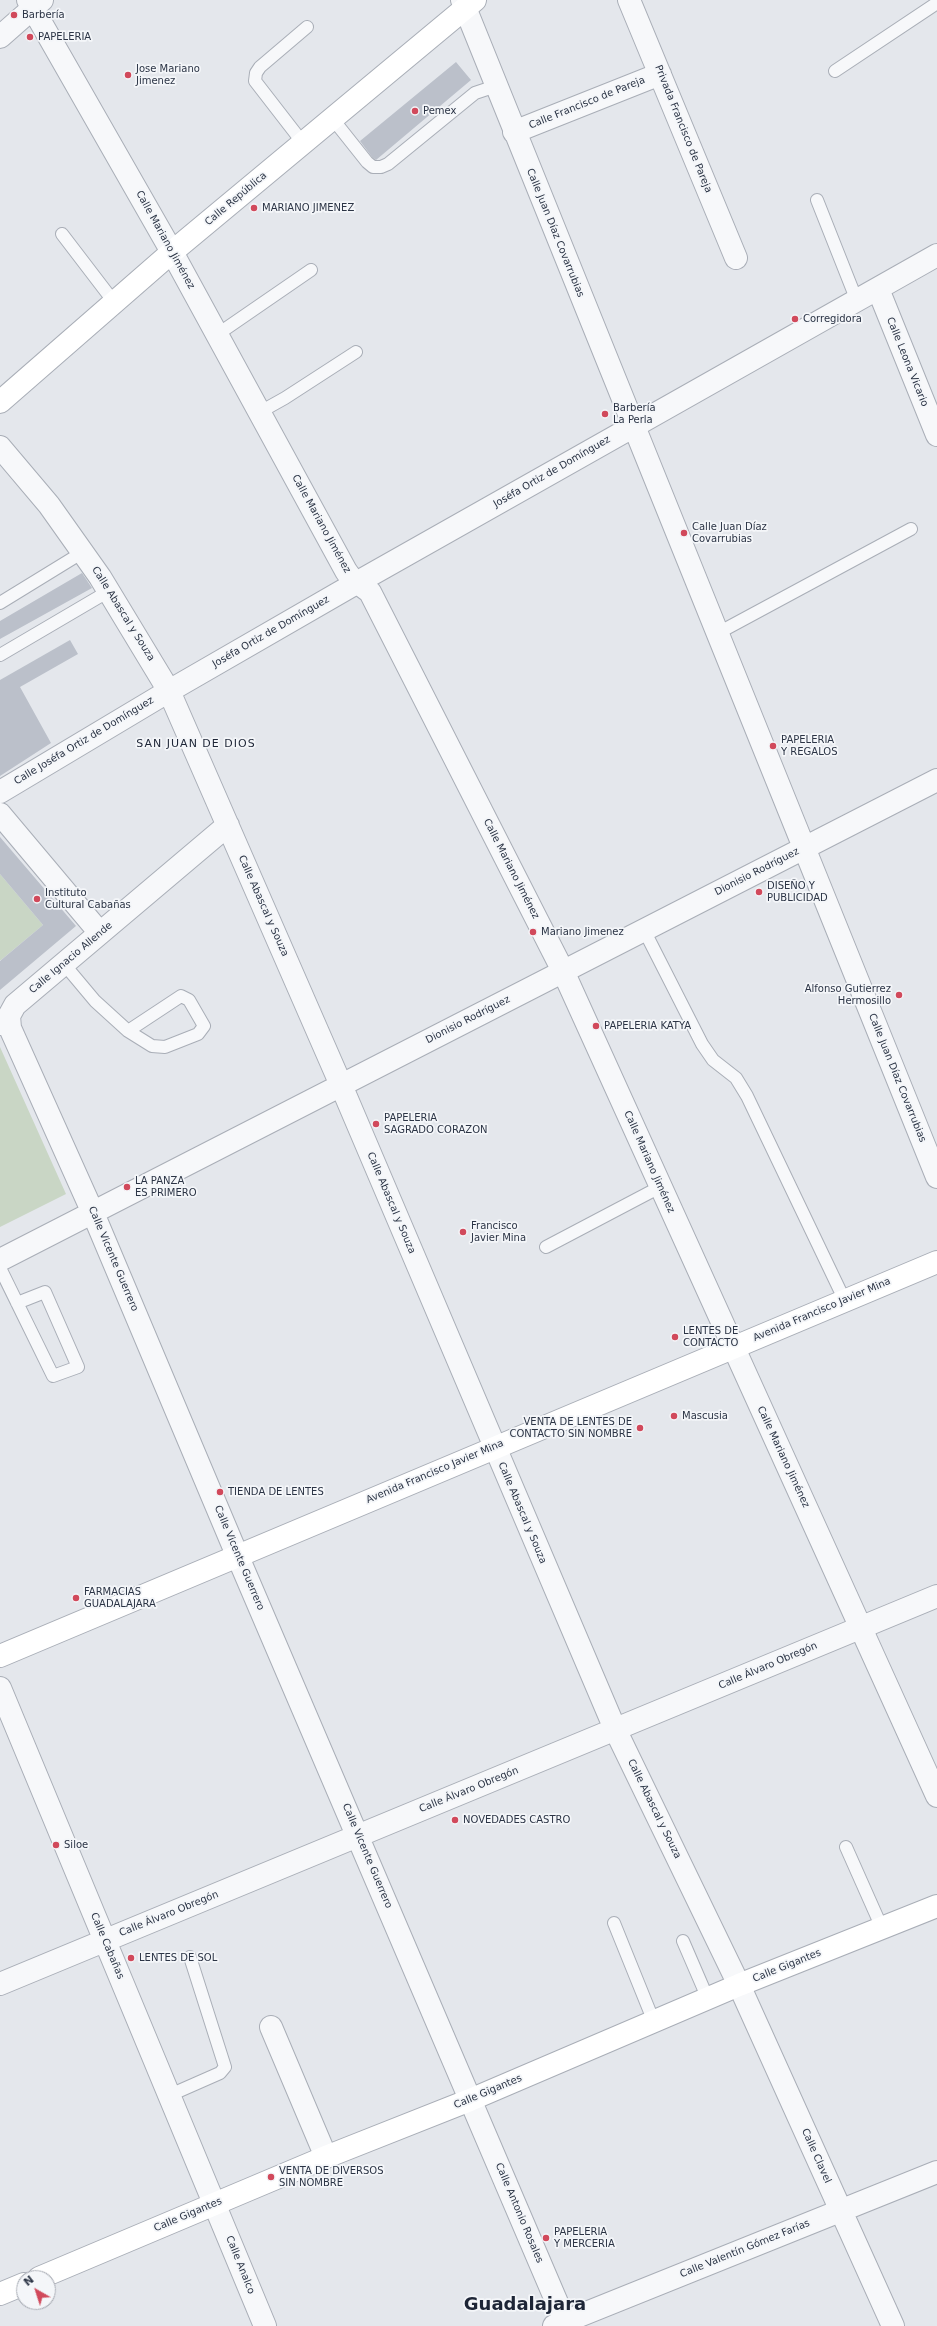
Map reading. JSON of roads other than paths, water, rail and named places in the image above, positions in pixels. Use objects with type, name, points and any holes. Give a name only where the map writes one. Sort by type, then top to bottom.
[{"type":"main road","name":"Calle República","points":[[0,402],[172,252],[468,3]]},
{"type":"main road","name":"Avenida Francisco Javier Mina","points":[[0,1656],[237,1555],[937,1262]]},
{"type":"main road","name":"Calle Gigantes","points":[[56,2271],[326,2157],[470,2100],[739,1986],[937,1906]]},
{"type":"main road","points":[[0,2294],[16,2287]]},
{"type":"street","name":"Privada Francisco de Pareja","points":[[630,0],[736,258]]},
{"type":"street","points":[[0,37],[34,3]]},
{"type":"street","name":"Calle Mariano Jiménez","points":[[34,3],[218,334],[346,571],[370,592],[563,971],[937,1796]]},
{"type":"street","name":"Calle Juan Díaz Covarrubias","points":[[468,3],[496,86],[514,132],[937,1177]]},
{"type":"street","name":"Calle Francisco de Pareja","points":[[514,132],[660,74]]},
{"type":"street","name":"Joséfa Ortiz de Domínguez","points":[[169,691],[358,582],[937,255]]},
{"type":"street","name":"Calle Leona Vicario","points":[[878,289],[937,435]]},
{"type":"street","name":"Calle Abascal y Souza","points":[[0,447],[49,505],[83,552],[109,591],[169,691],[341,1085],[494,1448],[615,1729],[739,1986]]},
{"type":"street","name":"Calle Joséfa Ortiz de Domínguez","points":[[0,792],[169,691]]},
{"type":"street","name":"Dionisio Rodríguez","points":[[0,1260],[937,780]]},
{"type":"street","points":[[0,814],[100,933]]},
{"type":"street","name":"Calle Ignacio Allende","points":[[5,1020],[15,1005],[228,825]]},
{"type":"street","name":"Calle Vicente Guerrero","points":[[5,1020],[10,1028],[93,1213],[237,1555],[470,2100]]},
{"type":"street","name":"Calle Álvaro Obregón","points":[[0,1984],[937,1596]]},
{"type":"street","name":"Calle Cabañas","points":[[0,1688],[215,2204]]},
{"type":"street","name":"Calle Clavel","points":[[739,1986],[893,2326]]},
{"type":"street","points":[[271,2028],[326,2157]]},
{"type":"street","name":"Calle Antonio Rosales","points":[[470,2100],[562,2324]]},
{"type":"street","name":"Calle Valentín Gómez Farías","points":[[562,2324],[937,2172]]},
{"type":"street","name":"Calle Analco","points":[[215,2204],[265,2326]]},
{"type":"lane","points":[[835,71],[937,3]]},
{"type":"lane","points":[[303,143],[255,81],[256,73],[260,67],[307,27]]},
{"type":"lane","points":[[332,118],[367,162],[373,167],[381,167],[388,164],[475,93],[496,86]]},
{"type":"lane","points":[[817,200],[857,301]]},
{"type":"lane","points":[[62,234],[114,302]]},
{"type":"lane","points":[[218,334],[311,270]]},
{"type":"lane","points":[[260,412],[285,398],[356,352]]},
{"type":"lane","points":[[718,633],[911,529]]},
{"type":"lane","points":[[0,603],[83,552]]},
{"type":"lane","points":[[0,655],[109,591]]},
{"type":"lane","points":[[644,930],[702,1044],[713,1060],[736,1078],[747,1096],[845,1301]]},
{"type":"lane","points":[[64,964],[95,1001],[128,1031],[152,1046],[160,1048],[198,1034],[204,1026],[189,1000],[181,996],[128,1031]]},
{"type":"lane","points":[[546,1247],[660,1187]]},
{"type":"lane","points":[[0,1268],[17,1303],[53,1376],[78,1367],[45,1292],[17,1303]]},
{"type":"lane","points":[[846,1847],[882,1928]]},
{"type":"lane","points":[[614,1923],[654,2022]]},
{"type":"lane","points":[[683,1941],[708,1999]]},
{"type":"lane","points":[[170,2095],[220,2073],[225,2066],[190,1957]]},
{"type":"place","name":"Barbería","points":[[14,15]]},
{"type":"place","name":"PAPELERIA","points":[[30,37]]},
{"type":"place","name":"Jose Mariano Jimenez","points":[[128,75]]},
{"type":"place","name":"Pemex","points":[[415,111]]},
{"type":"place","name":"MARIANO JIMENEZ","points":[[254,208]]},
{"type":"place","name":"Corregidora","points":[[795,319]]},
{"type":"place","name":"Barbería La Perla","points":[[605,414]]},
{"type":"place","name":"Calle Juan Díaz Covarrubias","points":[[684,533]]},
{"type":"place","name":"PAPELERIA Y REGALOS","points":[[773,746]]},
{"type":"place","name":"DISEÑO Y PUBLICIDAD","points":[[759,892]]},
{"type":"place","name":"Instituto Cultural Cabañas","points":[[37,899]]},
{"type":"place","name":"Mariano Jimenez","points":[[533,932]]},
{"type":"place","name":"Alfonso Gutierrez Hermosillo","points":[[899,995]]},
{"type":"place","name":"PAPELERIA KATYA","points":[[596,1026]]},
{"type":"place","name":"PAPELERIA SAGRADO CORAZON","points":[[376,1124]]},
{"type":"place","name":"LA PANZA ES PRIMERO","points":[[127,1187]]},
{"type":"place","name":"Francisco Javier Mina","points":[[463,1232]]},
{"type":"place","name":"LENTES DE CONTACTO","points":[[675,1337]]},
{"type":"place","name":"Mascusia","points":[[674,1416]]},
{"type":"place","name":"VENTA DE LENTES DE CONTACTO SIN NOMBRE","points":[[640,1428]]},
{"type":"place","name":"TIENDA DE LENTES","points":[[220,1492]]},
{"type":"place","name":"FARMACIAS GUADALAJARA","points":[[76,1598]]},
{"type":"place","name":"NOVEDADES CASTRO","points":[[455,1820]]},
{"type":"place","name":"Siloe","points":[[56,1845]]},
{"type":"place","name":"LENTES DE SOL","points":[[131,1958]]},
{"type":"place","name":"VENTA DE DIVERSOS SIN NOMBRE","points":[[271,2177]]},
{"type":"place","name":"PAPELERIA Y MERCERIA","points":[[546,2238]]},
{"type":"district","name":"SAN JUAN DE DIOS","points":[[196,744]]},
{"type":"district","name":"Guadalajara","points":[[525,2305]]}]
